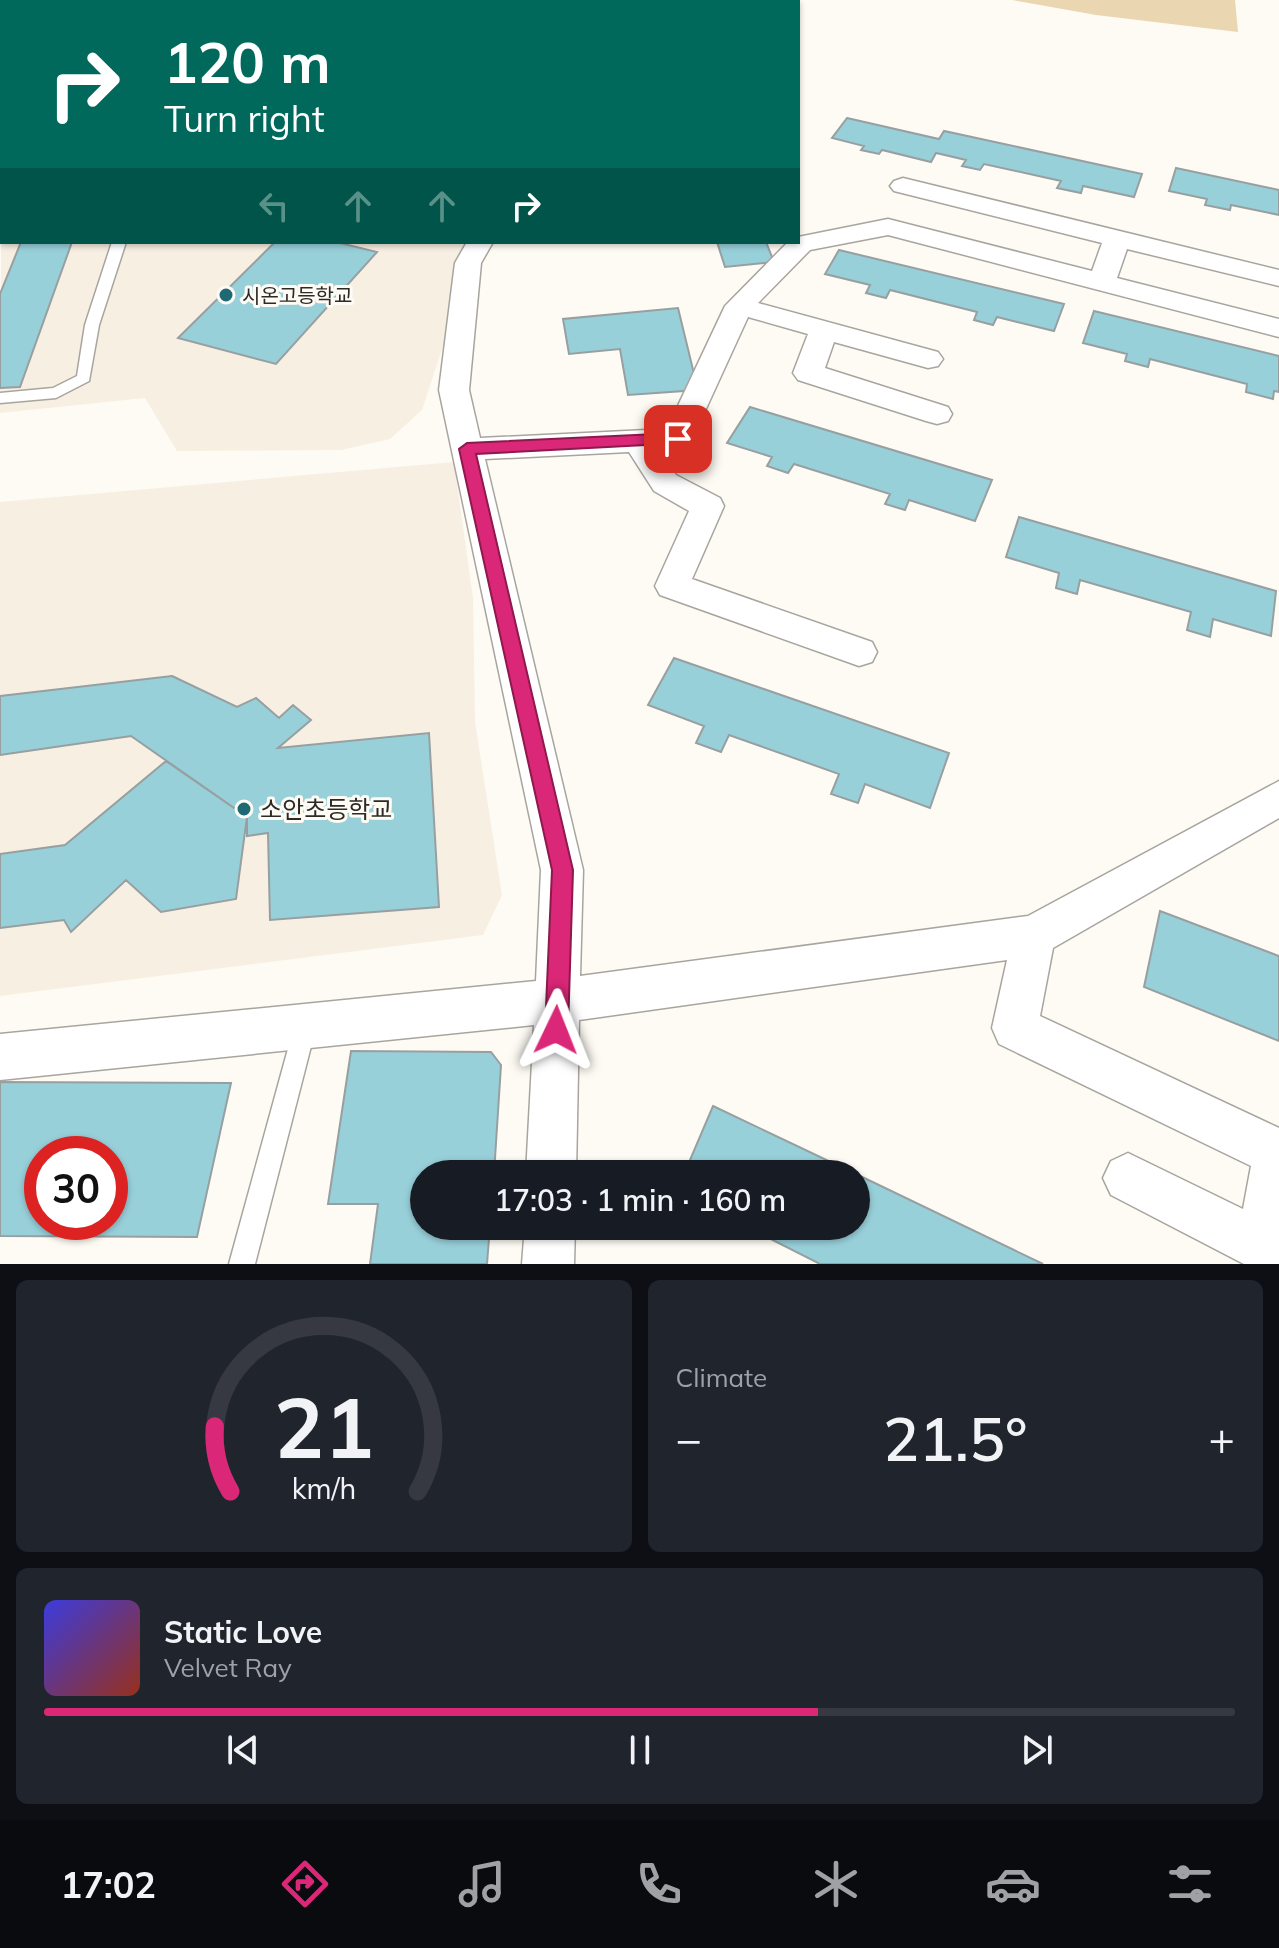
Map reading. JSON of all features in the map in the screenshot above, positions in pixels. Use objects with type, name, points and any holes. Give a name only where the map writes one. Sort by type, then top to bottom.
[{"type":"street","points":[[903,186],[1279,278]]},
{"type":"street","points":[[467,449],[678,439],[739,306],[801,244],[888,227],[1279,328]]},
{"type":"street","points":[[1102,281],[1117,239]]},
{"type":"street","points":[[479,244],[468,263],[454,390],[562,870],[551,1160]]},
{"type":"street","points":[[739,306],[928,359]]},
{"type":"street","points":[[824,330],[808,373],[937,414]]},
{"type":"street","points":[[638,441],[665,483],[708,506],[672,586],[859,652]]},
{"type":"street","points":[[0,1057],[557,1001],[1034,936],[1279,798]]},
{"type":"street","points":[[1034,936],[1015,1028],[1278,1153],[1262,1246],[1128,1178]]},
{"type":"street","points":[[548,1264],[549,1240]]},
{"type":"lane","points":[[0,398],[56,393],[84,378],[92,325],[118,244]]},
{"type":"lane","points":[[242,1264],[305,1027]]},
{"type":"shaded area","points":[[1012,0],[1235,0],[1238,32],[1096,15]]},
{"type":"shaded area","name":"시온고등학교","points":[[1,244],[466,244],[457,260],[448,331],[422,410],[390,439],[341,450],[177,451],[145,398],[0,413]]},
{"type":"shaded area","name":"소안초등학교","points":[[454,462],[473,598],[475,722],[502,895],[483,935],[0,996],[0,502]]},
{"type":"building","points":[[847,118],[939,139],[944,131],[1142,174],[1134,197],[1083,186],[1081,193],[1057,188],[1061,181],[984,164],[980,170],[962,166],[966,160],[936,153],[931,162],[882,150],[879,154],[861,150],[864,146],[832,138]]},
{"type":"building","points":[[1176,168],[1279,190],[1279,215],[1231,205],[1230,210],[1205,205],[1207,199],[1169,191]]},
{"type":"building","points":[[20,244],[71,244],[20,387],[0,388],[0,294]]},
{"type":"building","points":[[273,244],[344,244],[377,252],[276,364],[178,338]]},
{"type":"building","points":[[718,244],[767,244],[774,262],[725,267]]},
{"type":"building","points":[[839,250],[1064,304],[1054,331],[997,317],[993,325],[974,320],[977,312],[890,290],[886,298],[866,293],[870,285],[825,274]]},
{"type":"building","points":[[678,308],[698,390],[628,395],[620,349],[569,354],[563,319]]},
{"type":"building","points":[[1094,311],[1279,356],[1279,392],[1274,391],[1273,399],[1246,392],[1247,384],[1150,359],[1148,367],[1125,361],[1127,354],[1083,343]]},
{"type":"building","points":[[750,407],[992,480],[975,521],[909,500],[905,510],[885,504],[890,494],[794,464],[788,473],[767,466],[772,457],[727,443]]},
{"type":"building","points":[[1019,517],[1276,591],[1271,636],[1213,619],[1210,637],[1187,630],[1191,612],[1080,580],[1077,594],[1056,588],[1059,573],[1006,557]]},
{"type":"building","points":[[674,658],[949,753],[930,808],[865,784],[858,803],[831,794],[839,774],[729,735],[721,752],[696,743],[704,726],[648,705]]},
{"type":"building","points":[[172,676],[237,707],[256,698],[279,718],[293,705],[311,720],[278,748],[429,733],[439,907],[270,920],[268,833],[247,836],[247,817],[131,736],[0,755],[0,696]]},
{"type":"building","points":[[166,761],[247,817],[236,899],[161,912],[126,880],[71,932],[64,920],[0,928],[0,854],[65,845]]},
{"type":"building","points":[[1160,911],[1279,956],[1279,1041],[1144,987]]},
{"type":"building","points":[[351,1051],[491,1052],[501,1065],[495,1160],[410,1160],[410,1240],[489,1240],[487,1264],[370,1264],[378,1204],[328,1204]]},
{"type":"building","points":[[0,1082],[231,1083],[197,1237],[128,1237],[128,1136],[24,1136],[24,1236],[0,1236]]},
{"type":"building","points":[[713,1106],[827,1160],[690,1160]]},
{"type":"building","points":[[870,1181],[1043,1264],[820,1264],[773,1240],[870,1240]]},
{"type":"place","name":"시온고등학교","points":[[226,295]]},
{"type":"place","name":"소안초등학교","points":[[244,809]]},
{"type":"route","points":[[556,1030],[562,870],[467,449],[678,439]]}]
